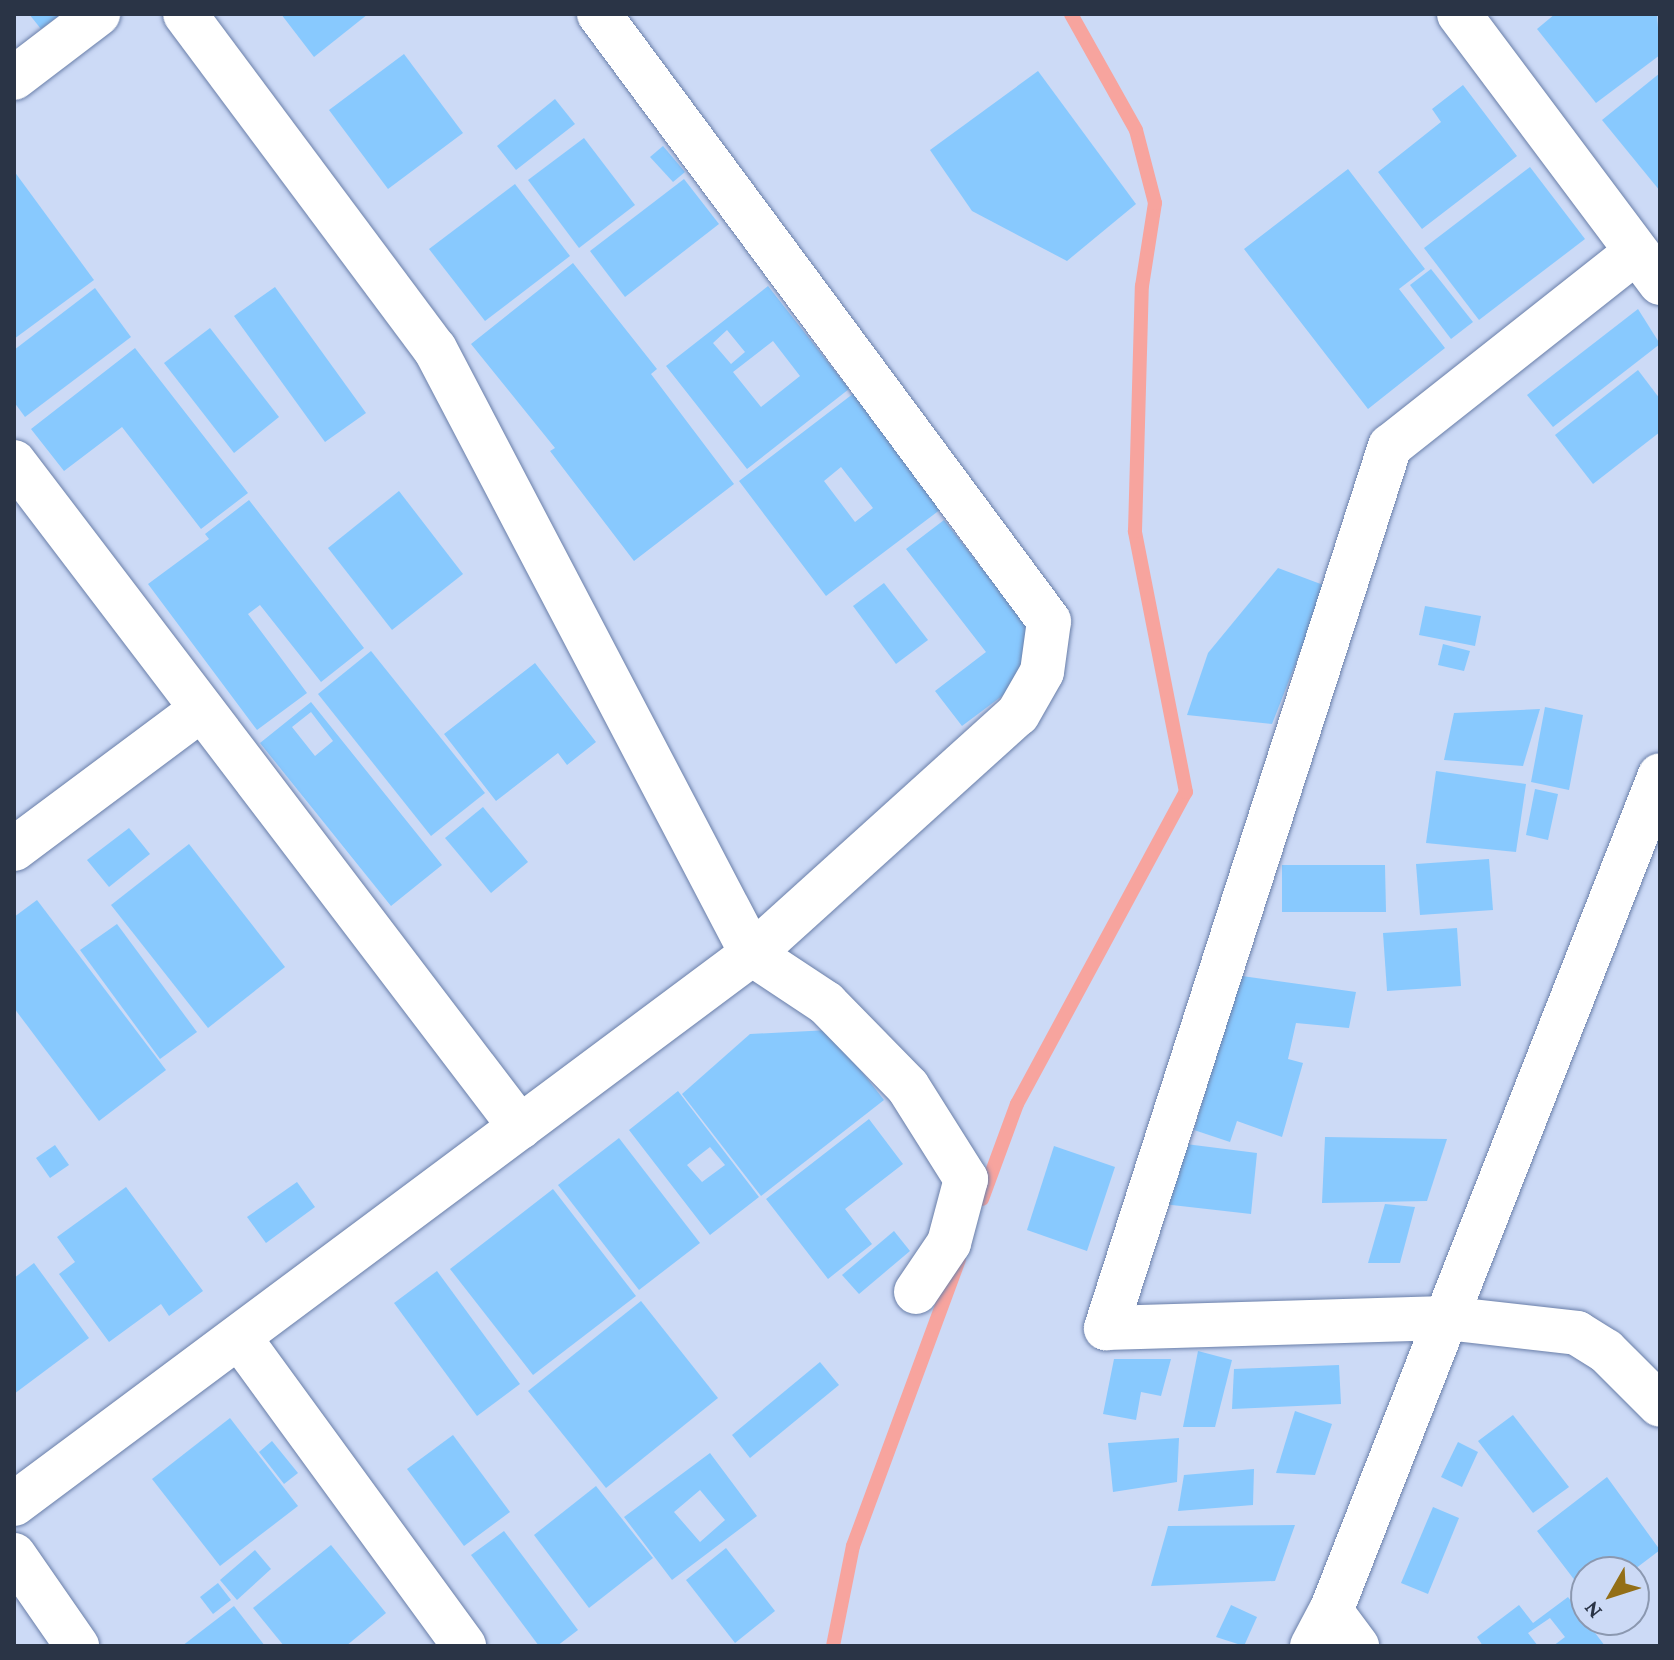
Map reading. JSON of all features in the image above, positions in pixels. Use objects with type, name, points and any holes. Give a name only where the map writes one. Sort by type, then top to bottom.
[{"type":"street","points":[[14,78],[98,14]]},
{"type":"street","points":[[185,14],[435,349],[752,954],[826,1003],[908,1087],[966,1179],[949,1243],[916,1292]]},
{"type":"street","points":[[14,1504],[752,954],[1018,714],[1042,672],[1049,621],[599,14]]},
{"type":"street","points":[[1459,14],[1648,268],[1390,446],[1106,1328],[1446,1318],[1577,1333],[1606,1351],[1660,1405]]},
{"type":"street","points":[[14,462],[520,1127]]},
{"type":"street","points":[[14,849],[202,709]]},
{"type":"street","points":[[1357,1646],[1322,1629],[1660,775]]},
{"type":"street","points":[[239,1337],[464,1646]]},
{"type":"street","points":[[14,1555],[77,1646]]},
{"type":"building","points":[[29,14],[61,14],[41,29]]},
{"type":"building","points":[[281,14],[368,14],[314,57]]},
{"type":"building","points":[[1555,14],[1657,14],[1660,55],[1596,103],[1537,29]]},
{"type":"building","points":[[404,54],[463,133],[388,189],[329,110]]},
{"type":"building","points":[[1038,71],[1136,204],[1067,261],[972,211],[930,150]]},
{"type":"building","points":[[1660,73],[1660,191],[1602,120]]},
{"type":"building","points":[[1463,85],[1517,156],[1422,229],[1378,172],[1441,122],[1432,109]]},
{"type":"building","points":[[555,99],[575,124],[516,170],[497,146]]},
{"type":"building","points":[[584,138],[635,205],[579,248],[528,180]]},
{"type":"building","points":[[663,146],[685,172],[673,182],[650,157]]},
{"type":"building","points":[[1530,167],[1585,239],[1479,320],[1424,248]]},
{"type":"building","points":[[1348,169],[1425,269],[1399,289],[1445,348],[1368,409],[1244,249]]},
{"type":"building","points":[[14,171],[94,280],[14,339]]},
{"type":"building","points":[[684,179],[719,224],[625,297],[590,251]]},
{"type":"building","points":[[515,184],[570,256],[485,321],[429,249]]},
{"type":"building","points":[[573,263],[657,369],[651,374],[734,484],[634,561],[550,451],[555,448],[471,344]]},
{"type":"building","points":[[1431,269],[1473,322],[1451,339],[1410,285]]},
{"type":"building","points":[[768,286],[849,389],[747,469],[666,366]],"holes":[[[727,330],[745,352],[731,364],[713,343]],[[773,341],[800,376],[761,407],[733,372]]]},
{"type":"building","points":[[275,287],[366,413],[325,442],[234,316]]},
{"type":"building","points":[[95,288],[131,337],[25,417],[14,402],[14,350]]},
{"type":"building","points":[[1638,309],[1660,344],[1553,427],[1527,395]]},
{"type":"building","points":[[210,328],[279,417],[234,453],[164,363]]},
{"type":"building","points":[[135,348],[248,493],[201,529],[122,427],[64,471],[31,429]]},
{"type":"building","points":[[1638,370],[1660,399],[1660,432],[1593,484],[1555,435]]},
{"type":"building","points":[[858,390],[945,506],[826,596],[739,481]],"holes":[[[841,467],[873,508],[855,522],[824,481]]]},
{"type":"building","points":[[399,491],[463,574],[392,630],[328,548]]},
{"type":"building","points":[[249,500],[364,648],[321,682],[260,605],[248,614],[307,693],[257,730],[148,584],[209,539],[205,534]]},
{"type":"building","points":[[944,520],[1035,636],[1014,687],[962,726],[935,691],[986,652],[906,549]]},
{"type":"building","points":[[1278,568],[1326,586],[1272,724],[1187,715],[1208,653]]},
{"type":"building","points":[[884,583],[928,640],[896,664],[853,606]]},
{"type":"building","points":[[1425,606],[1481,616],[1475,646],[1419,635]]},
{"type":"building","points":[[1443,644],[1470,651],[1464,671],[1438,665]]},
{"type":"building","points":[[371,651],[485,793],[431,836],[318,694]]},
{"type":"building","points":[[535,663],[596,742],[567,765],[558,753],[496,801],[444,734]]},
{"type":"building","points":[[311,702],[442,865],[391,906],[260,743]],"holes":[[[311,712],[333,741],[315,756],[292,727]]]},
{"type":"building","points":[[1545,707],[1583,715],[1569,790],[1531,782]]},
{"type":"building","points":[[1540,709],[1523,766],[1444,760],[1454,713]]},
{"type":"building","points":[[1436,771],[1526,784],[1516,852],[1426,843]]},
{"type":"building","points":[[1535,789],[1558,794],[1548,840],[1526,835]]},
{"type":"building","points":[[483,807],[528,862],[491,893],[445,838]]},
{"type":"building","points":[[129,828],[150,854],[109,887],[87,860]]},
{"type":"building","points":[[189,844],[285,967],[208,1028],[111,905]]},
{"type":"building","points":[[1489,859],[1493,910],[1420,915],[1416,864]]},
{"type":"building","points":[[1282,865],[1385,865],[1386,912],[1282,912]]},
{"type":"building","points":[[37,900],[166,1070],[99,1121],[14,1008],[14,917]]},
{"type":"building","points":[[117,924],[197,1032],[160,1059],[80,950]]},
{"type":"building","points":[[1457,928],[1461,986],[1387,991],[1383,933]]},
{"type":"building","points":[[1228,974],[1356,992],[1349,1028],[1296,1023],[1288,1059],[1303,1063],[1282,1137],[1237,1121],[1230,1142],[1194,1130],[1220,1043]]},
{"type":"building","points":[[829,1030],[884,1100],[761,1196],[682,1094],[750,1034]]},
{"type":"building","points":[[678,1091],[759,1197],[710,1235],[629,1130]],"holes":[[[710,1147],[725,1165],[702,1182],[687,1165]]]},
{"type":"building","points":[[869,1119],[903,1164],[845,1209],[872,1244],[828,1279],[766,1199]]},
{"type":"building","points":[[1325,1137],[1447,1139],[1427,1201],[1322,1203]]},
{"type":"building","points":[[619,1138],[700,1243],[639,1290],[558,1185]]},
{"type":"building","points":[[1170,1142],[1257,1153],[1251,1214],[1163,1204]]},
{"type":"building","points":[[55,1145],[69,1165],[50,1178],[36,1158]]},
{"type":"building","points":[[1054,1146],[1115,1167],[1087,1251],[1027,1230]]},
{"type":"building","points":[[297,1182],[315,1207],[266,1243],[247,1217]]},
{"type":"building","points":[[126,1187],[203,1291],[169,1316],[161,1304],[109,1342],[59,1274],[75,1262],[57,1237]]},
{"type":"building","points":[[553,1189],[636,1296],[533,1375],[450,1269]]},
{"type":"building","points":[[1385,1204],[1415,1207],[1400,1263],[1368,1263]]},
{"type":"building","points":[[894,1231],[910,1251],[859,1294],[842,1275]]},
{"type":"building","points":[[34,1263],[89,1338],[14,1394],[14,1278]]},
{"type":"building","points":[[437,1271],[520,1384],[477,1416],[394,1303]]},
{"type":"building","points":[[641,1301],[718,1398],[606,1488],[528,1391]]},
{"type":"building","points":[[1198,1351],[1232,1360],[1215,1427],[1183,1427]]},
{"type":"building","points":[[1114,1359],[1171,1359],[1161,1396],[1141,1392],[1136,1420],[1103,1414]]},
{"type":"building","points":[[820,1362],[839,1385],[750,1458],[732,1435]]},
{"type":"building","points":[[1339,1365],[1341,1404],[1232,1409],[1234,1369]]},
{"type":"building","points":[[1295,1411],[1332,1424],[1315,1475],[1276,1473]]},
{"type":"building","points":[[1513,1415],[1569,1487],[1533,1513],[1478,1441]]},
{"type":"building","points":[[230,1418],[298,1506],[220,1566],[152,1479]]},
{"type":"building","points":[[453,1435],[510,1512],[464,1546],[407,1469]]},
{"type":"building","points":[[1179,1438],[1177,1482],[1113,1492],[1108,1443]]},
{"type":"building","points":[[272,1441],[298,1473],[284,1484],[259,1452]]},
{"type":"building","points":[[1458,1442],[1478,1452],[1462,1487],[1441,1477]]},
{"type":"building","points":[[710,1453],[757,1516],[672,1580],[624,1517]],"holes":[[[700,1490],[725,1520],[700,1542],[674,1512]]]},
{"type":"building","points":[[1254,1469],[1253,1505],[1178,1511],[1184,1475]]},
{"type":"building","points":[[1607,1477],[1660,1550],[1650,1558],[1570,1556],[1570,1574],[1537,1531]]},
{"type":"building","points":[[596,1486],[653,1558],[589,1608],[534,1535]]},
{"type":"building","points":[[1433,1507],[1459,1518],[1428,1594],[1401,1583]]},
{"type":"building","points":[[1295,1525],[1275,1581],[1151,1586],[1168,1526]]},
{"type":"building","points":[[504,1531],[578,1630],[557,1646],[539,1646],[471,1555]]},
{"type":"building","points":[[331,1545],[386,1613],[346,1646],[284,1646],[253,1608]]},
{"type":"building","points":[[726,1548],[775,1611],[735,1643],[686,1580]]},
{"type":"building","points":[[255,1550],[271,1569],[237,1600],[220,1580]]},
{"type":"building","points":[[218,1583],[231,1600],[213,1614],[200,1597]]},
{"type":"building","points":[[1568,1597],[1570,1636],[1597,1636],[1605,1646],[1553,1646],[1565,1637],[1550,1618],[1528,1633],[1538,1646],[1483,1646],[1477,1637],[1519,1605],[1533,1623]]},
{"type":"building","points":[[1231,1605],[1257,1617],[1244,1646],[1216,1637]]},
{"type":"building","points":[[234,1606],[265,1646],[182,1646]]},
{"type":"waterway","points":[[982,1199],[1017,1104],[1186,792],[1135,531],[1142,286],[1155,203],[1136,130],[1071,14]]},
{"type":"waterway","points":[[833,1646],[853,1546],[959,1260]]}]
